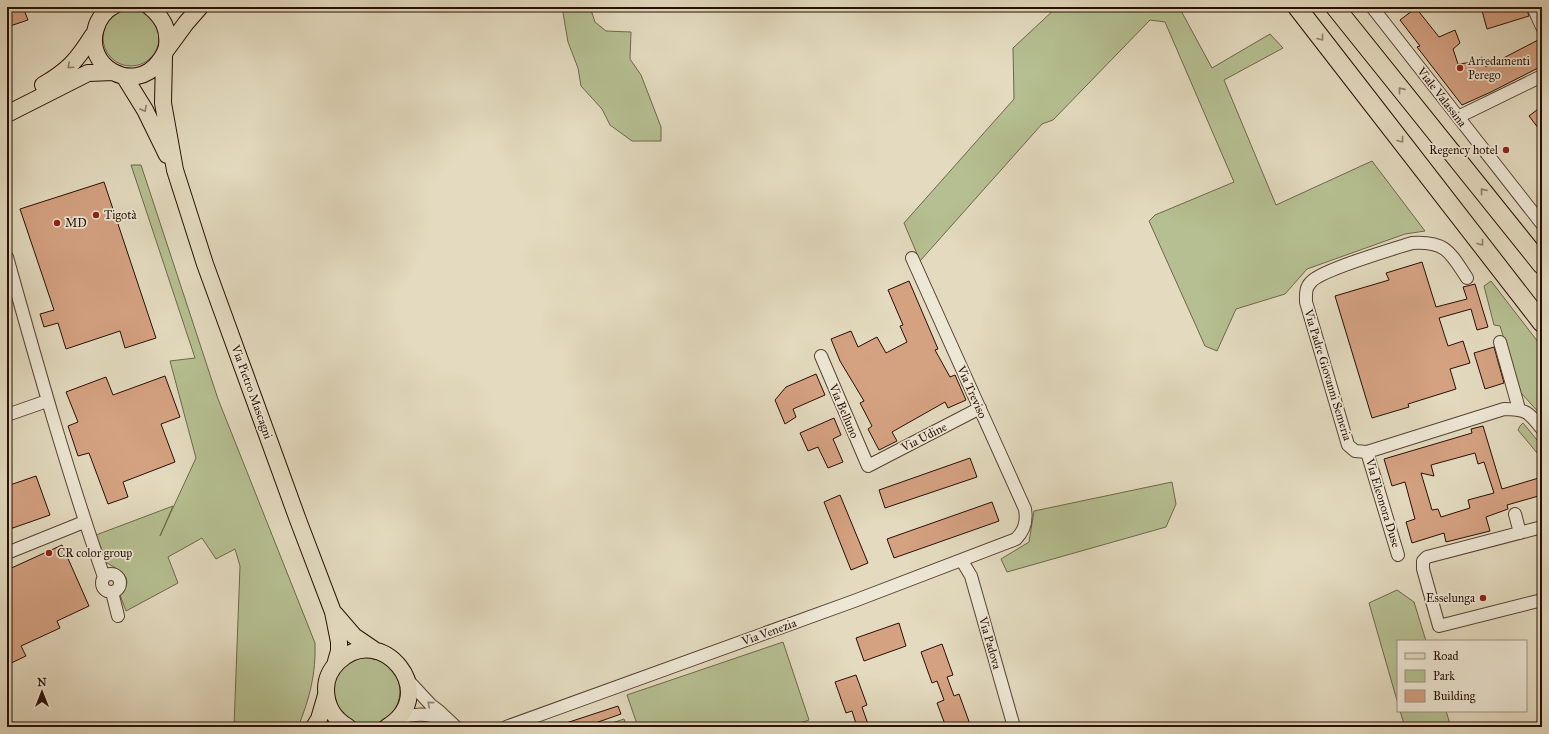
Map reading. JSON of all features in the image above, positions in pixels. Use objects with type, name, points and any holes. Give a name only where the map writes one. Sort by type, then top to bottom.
[{"type":"highway","points":[[1297,7],[1542,323]]},
{"type":"highway","points":[[1334,7],[1542,266]]},
{"type":"main road","points":[[7,103],[39,87],[66,70],[76,61],[96,21],[109,8],[112,7]]},
{"type":"main road","name":"Via Pietro Mascagni","points":[[150,7],[159,14],[165,24],[168,37],[165,53],[163,102],[175,170],[205,264],[333,612],[339,642],[339,651],[335,666],[328,679],[326,695],[319,718],[314,727]]},
{"type":"main road","points":[[7,114],[83,75],[94,72],[136,76],[147,73],[157,66],[186,23],[200,7]]},
{"type":"main road","name":"Via Pietro Mascagni","points":[[96,21],[94,44],[98,56],[106,67],[118,74],[145,110],[175,170]]},
{"type":"main road","name":"Via Pietro Mascagni","points":[[333,612],[340,622],[354,636],[376,651],[384,653],[395,660],[403,670],[406,678]]},
{"type":"main road","points":[[335,666],[349,654],[358,651],[376,651]]},
{"type":"main road","points":[[392,724],[402,712],[408,699],[408,685],[406,678]]},
{"type":"main road","points":[[326,695],[330,709],[343,726]]},
{"type":"street","name":"Viale Valassina","points":[[1372,7],[1542,224]]},
{"type":"street","points":[[1533,7],[1542,27]]},
{"type":"street","points":[[1458,118],[1542,76]]},
{"type":"street","name":"Via Padre Giovanni Semeria","points":[[1367,452],[1355,451],[1348,445],[1306,302],[1306,290],[1311,282],[1319,275],[1412,243],[1425,242],[1440,246],[1451,254],[1467,278]]},
{"type":"street","points":[[7,257],[47,401],[84,522],[104,577],[113,573],[118,576],[120,581],[120,586],[117,590],[112,592],[118,616]]},
{"type":"street","name":"Via Treviso","points":[[912,258],[1025,509],[1025,527]]},
{"type":"street","points":[[1500,342],[1519,409]]},
{"type":"street","name":"Via Belluno","points":[[821,356],[868,466]]},
{"type":"street","points":[[7,415],[47,401]]},
{"type":"street","name":"Via Udine","points":[[868,466],[980,408]]},
{"type":"street","points":[[1367,452],[1504,409],[1519,409],[1531,415],[1542,429]]},
{"type":"street","name":"Via Eleonora Duse","points":[[1367,452],[1398,555]]},
{"type":"street","points":[[1515,514],[1520,533]]},
{"type":"street","points":[[7,553],[84,522]]},
{"type":"street","name":"Via Venezia","points":[[506,727],[962,561],[1016,539],[1025,527]]},
{"type":"street","points":[[1539,528],[1428,557],[1423,561],[1423,569],[1438,626],[1542,600]]},
{"type":"street","name":"Via Padova","points":[[962,561],[971,576],[1014,727]]},
{"type":"street","points":[[406,678],[431,705],[456,727]]},
{"type":"street","points":[[392,724],[409,715],[429,716],[437,718],[451,727]]},
{"type":"green space","points":[[562,7],[590,7],[595,22],[606,31],[631,32],[630,59],[641,75],[661,127],[661,141],[632,141],[610,125],[602,109],[581,86],[578,68],[568,42]]},
{"type":"green space","points":[[1057,7],[1179,7],[1212,68],[1270,34],[1283,48],[1224,80],[1276,205],[1372,161],[1425,231],[1405,234],[1307,269],[1285,294],[1236,309],[1217,351],[1205,346],[1149,221],[1155,215],[1234,182],[1165,22],[1150,20],[1053,120],[1042,124],[920,261],[904,223],[1014,99],[1013,48]]},
{"type":"green space","points":[[125,10],[137,10],[151,18],[159,32],[157,49],[151,58],[137,66],[125,66],[115,61],[108,54],[103,44],[103,32],[108,22],[115,15]]},
{"type":"green space","points":[[131,165],[141,165],[218,399],[315,643],[311,685],[306,706],[298,727],[234,727],[240,566],[235,549],[216,559],[202,538],[168,557],[178,583],[126,611],[120,595],[125,589],[127,580],[121,572],[107,563],[96,535],[173,506],[160,536],[196,458],[170,361],[195,358]]},
{"type":"green space","points":[[1491,281],[1542,347],[1542,416],[1521,393],[1500,326],[1494,325],[1484,286]]},
{"type":"green space","points":[[1523,423],[1542,446],[1542,459],[1518,430]]},
{"type":"green space","points":[[1172,482],[1176,504],[1166,527],[1007,572],[1001,559],[1029,542],[1034,511]]},
{"type":"green space","points":[[1397,590],[1414,602],[1426,640],[1397,640],[1397,701],[1369,603]]},
{"type":"green space","points":[[783,642],[809,720],[788,727],[638,727],[627,695]]},
{"type":"green space","points":[[359,657],[373,657],[385,662],[395,672],[400,684],[400,698],[395,710],[385,720],[373,725],[359,725],[347,720],[337,710],[332,698],[332,684],[337,672],[347,662]]},
{"type":"green space","points":[[1400,712],[1446,712],[1451,727],[1405,727]]},
{"type":"green space","points":[[624,719],[627,727],[600,727]]},
{"type":"green space","points":[[109,723],[213,727],[109,727]]},
{"type":"building","points":[[7,7],[23,7],[28,20],[7,27]]},
{"type":"building","points":[[1481,7],[1526,7],[1529,16],[1487,29]]},
{"type":"building","points":[[1416,8],[1439,37],[1455,30],[1460,43],[1453,49],[1458,64],[1475,62],[1482,57],[1486,67],[1542,38],[1542,66],[1462,105],[1417,47],[1420,46],[1400,20]]},
{"type":"building","points":[[1542,106],[1542,133],[1529,116]]},
{"type":"building","points":[[104,182],[156,338],[125,348],[120,331],[66,349],[58,323],[44,327],[40,314],[54,310],[20,209]]},
{"type":"building","points":[[1422,262],[1436,307],[1467,299],[1463,287],[1475,284],[1488,327],[1477,330],[1471,309],[1439,318],[1448,346],[1463,341],[1470,363],[1450,369],[1456,389],[1408,404],[1409,407],[1372,418],[1335,296],[1389,280],[1386,273]]},
{"type":"building","points":[[909,281],[938,349],[935,350],[950,377],[955,375],[966,400],[948,408],[945,402],[892,432],[897,441],[879,450],[868,429],[872,426],[860,403],[864,401],[840,361],[831,339],[851,331],[858,347],[877,337],[886,353],[907,342],[900,326],[903,325],[888,290]]},
{"type":"building","points":[[1494,347],[1504,383],[1485,389],[1474,353]]},
{"type":"building","points":[[816,374],[825,395],[793,409],[796,417],[785,424],[775,400],[786,387]]},
{"type":"building","points":[[165,376],[180,417],[161,424],[175,462],[123,482],[128,497],[108,504],[89,453],[78,456],[68,426],[78,422],[66,392],[106,377],[113,395]]},
{"type":"building","points":[[834,418],[841,435],[833,439],[843,462],[828,468],[818,447],[808,451],[800,433]]},
{"type":"building","points":[[1483,426],[1502,489],[1542,477],[1542,495],[1507,505],[1508,509],[1486,517],[1490,531],[1446,542],[1444,533],[1412,543],[1406,522],[1415,519],[1405,482],[1392,486],[1384,459],[1472,433],[1471,429]],"holes":[[[1475,453],[1478,464],[1484,462],[1494,493],[1468,500],[1470,508],[1441,517],[1438,509],[1432,510],[1421,473],[1434,476],[1431,465]]]},
{"type":"building","points":[[970,458],[977,477],[885,508],[879,490]]},
{"type":"building","points":[[36,476],[50,515],[7,530],[7,486]]},
{"type":"building","points":[[840,495],[868,563],[851,570],[824,502]]},
{"type":"building","points":[[992,502],[999,521],[894,558],[887,539]]},
{"type":"building","points":[[62,545],[89,606],[57,621],[60,628],[21,646],[26,656],[7,665],[7,570]]},
{"type":"building","points":[[899,623],[906,646],[864,661],[856,638]]},
{"type":"building","points":[[942,644],[953,675],[947,677],[954,696],[959,694],[971,727],[946,727],[937,703],[944,700],[937,681],[932,683],[921,652]]},
{"type":"building","points":[[856,675],[867,705],[862,707],[869,727],[857,727],[852,711],[846,713],[835,682]]},
{"type":"building","points":[[618,706],[621,714],[584,727],[560,727],[560,725]]},
{"type":"place","name":"Arredamenti Perego","points":[[1460,68]]},
{"type":"place","name":"Regency hotel","points":[[1506,150]]},
{"type":"place","name":"Tigotà","points":[[96,215]]},
{"type":"place","name":"MD","points":[[57,223]]},
{"type":"place","name":"CR color group","points":[[49,553]]},
{"type":"place","name":"Esselunga","points":[[1483,598]]}]
